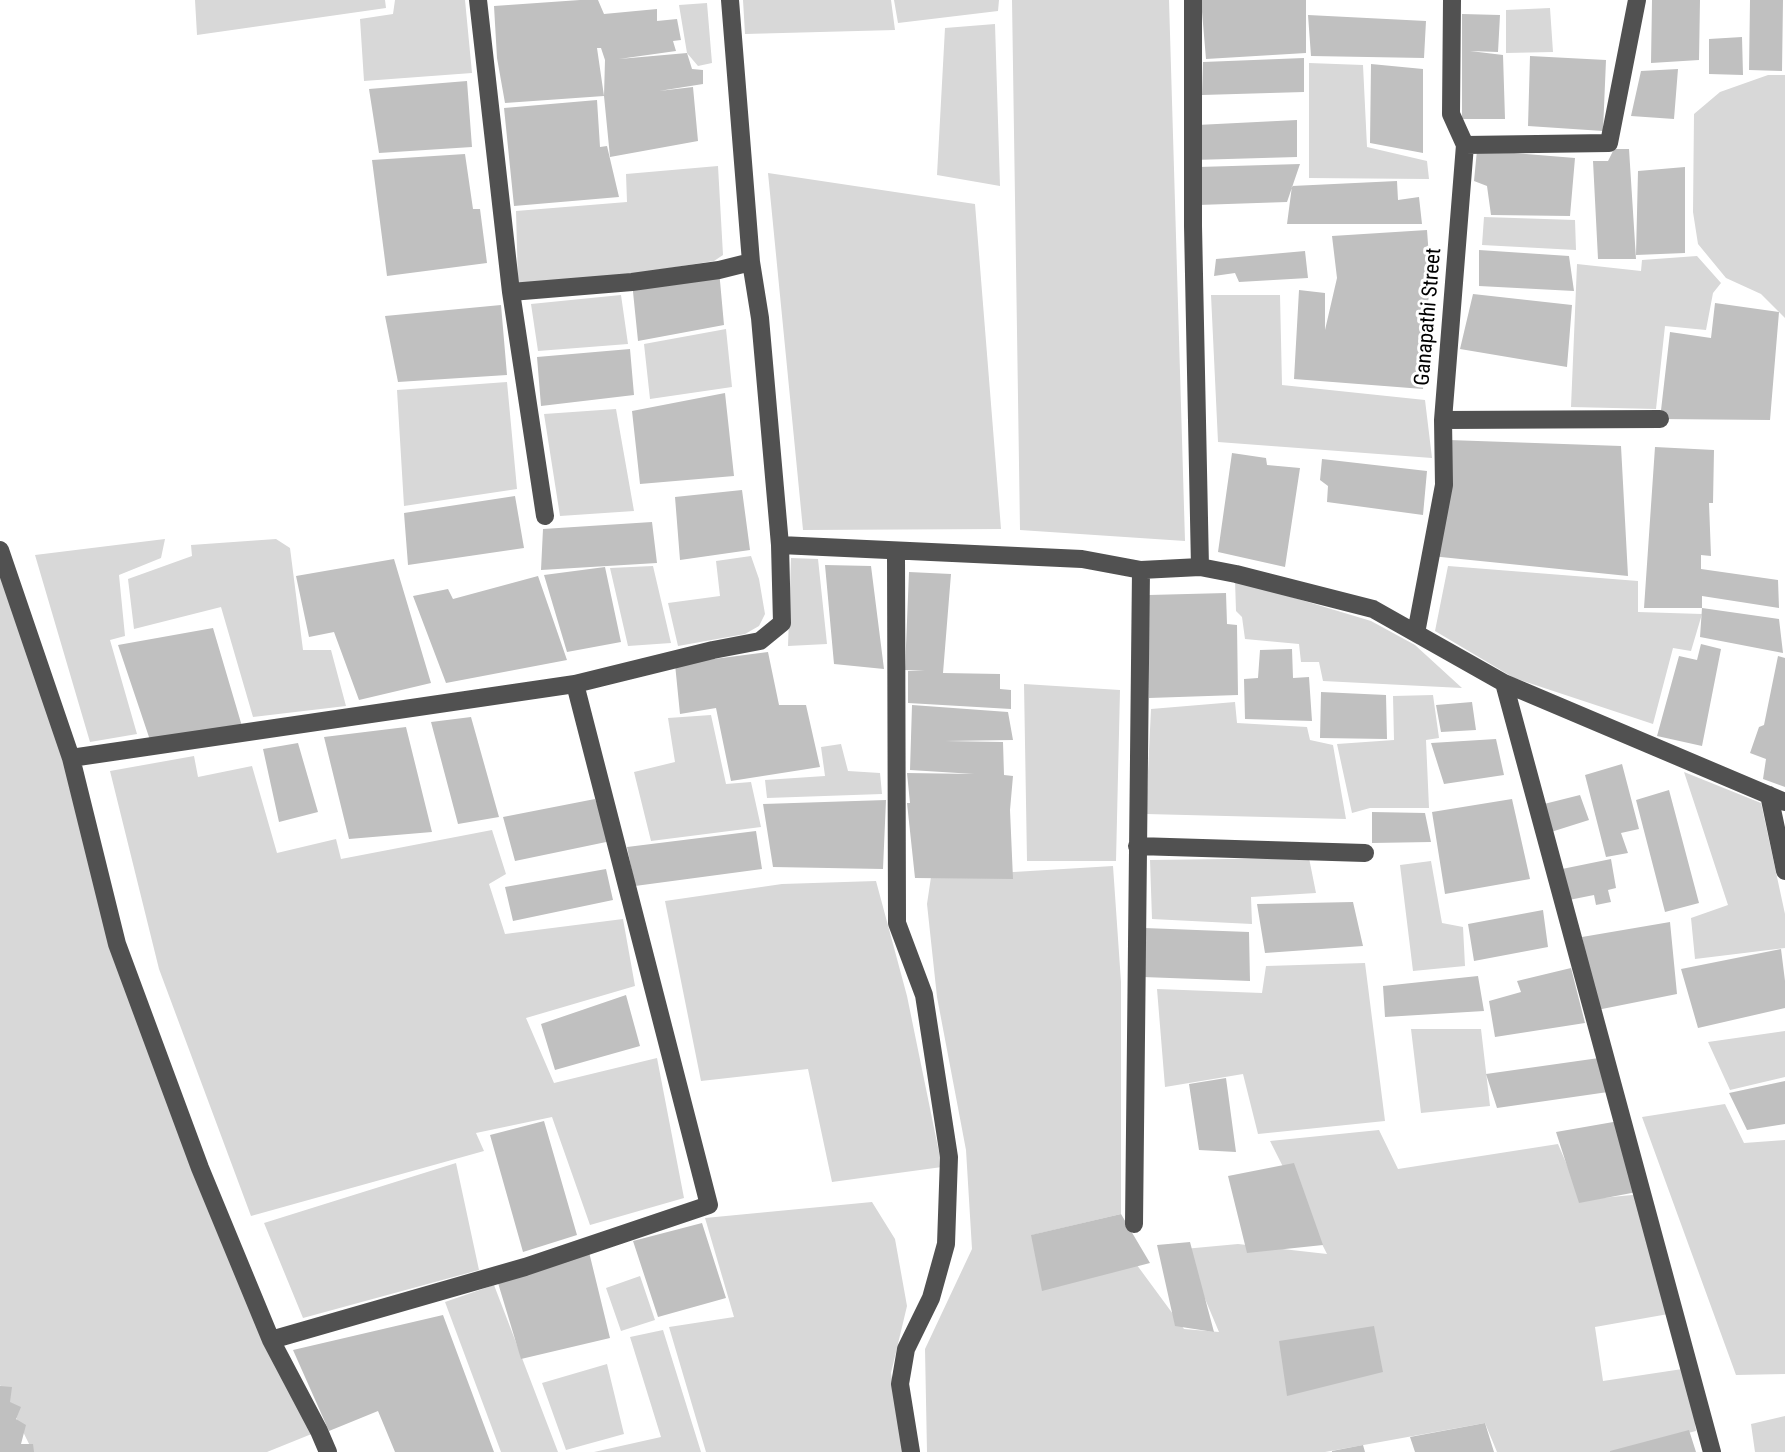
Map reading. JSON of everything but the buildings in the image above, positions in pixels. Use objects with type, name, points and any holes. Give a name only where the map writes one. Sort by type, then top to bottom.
[{"type":"street","points":[[478,0],[510,292],[545,516]]},
{"type":"street","points":[[71,758],[575,684],[760,641],[782,623],[780,545],[760,318],[751,262],[730,0]]},
{"type":"street","points":[[1193,0],[1193,226],[1200,567]]},
{"type":"street","points":[[1452,0],[1451,114],[1465,145],[1609,143],[1637,0]]},
{"type":"street","name":"Ganapathi Street","points":[[1416,634],[1444,485],[1443,420],[1465,145]]},
{"type":"street","points":[[510,292],[632,282],[719,270],[751,262]]},
{"type":"street","points":[[1443,420],[1660,419]]},
{"type":"street","points":[[780,545],[1082,559],[1141,570],[1200,567],[1237,573],[1373,609],[1504,682],[1777,799],[1785,871]]},
{"type":"street","points":[[0,550],[71,758],[117,944],[200,1168],[271,1340],[320,1431],[328,1452]]},
{"type":"street","points":[[896,551],[897,923],[924,995],[949,1157],[946,1244],[931,1298],[906,1349],[900,1384],[911,1452]]},
{"type":"street","points":[[1134,1224],[1141,570]]},
{"type":"street","points":[[1504,682],[1712,1452]]},
{"type":"street","points":[[271,1340],[525,1267],[709,1205],[575,684]]},
{"type":"street","points":[[1137,846],[1365,853]]},
{"type":"shaded area","points":[[195,0],[385,0],[386,8],[197,35]]},
{"type":"shaded area","points":[[395,0],[465,0],[472,73],[364,81],[360,19],[393,14]]},
{"type":"shaded area","points":[[743,0],[891,0],[895,30],[745,34]]},
{"type":"shaded area","points":[[894,0],[999,0],[998,11],[898,23]]},
{"type":"shaded area","points":[[1012,0],[1169,0],[1185,541],[1020,530]]},
{"type":"shaded area","points":[[707,3],[712,63],[698,66],[687,53],[679,5]]},
{"type":"shaded area","points":[[1550,8],[1553,52],[1506,53],[1506,10]]},
{"type":"shaded area","points":[[995,24],[1000,186],[937,175],[945,28]]},
{"type":"shaded area","points":[[1309,63],[1363,65],[1367,147],[1427,161],[1429,179],[1309,178]]},
{"type":"shaded area","points":[[1768,75],[1785,75],[1785,318],[1761,294],[1726,278],[1698,244],[1693,212],[1694,114],[1720,92]]},
{"type":"shaded area","points":[[718,166],[723,255],[714,261],[632,274],[518,285],[516,211],[627,202],[626,174]]},
{"type":"shaded area","points":[[768,173],[975,204],[1001,529],[803,530]]},
{"type":"shaded area","points":[[1484,217],[1575,220],[1576,250],[1482,245]]},
{"type":"shaded area","points":[[1697,256],[1721,283],[1713,293],[1706,330],[1665,326],[1656,409],[1571,407],[1577,264],[1641,271],[1642,260]]},
{"type":"shaded area","points":[[621,295],[628,344],[538,351],[531,304]]},
{"type":"shaded area","points":[[1211,295],[1280,295],[1282,385],[1425,400],[1432,458],[1218,442]]},
{"type":"shaded area","points":[[726,329],[732,387],[650,399],[644,344]]},
{"type":"shaded area","points":[[507,382],[517,489],[404,506],[397,390]]},
{"type":"shaded area","points":[[616,409],[634,511],[560,516],[544,414]]},
{"type":"shaded area","points":[[165,539],[161,558],[119,575],[125,636],[110,640],[137,734],[90,742],[35,555]]},
{"type":"shaded area","points":[[276,539],[290,548],[303,650],[331,650],[346,706],[253,717],[221,607],[134,629],[128,579],[192,556],[191,545]]},
{"type":"shaded area","points":[[751,556],[759,579],[765,614],[759,626],[745,634],[678,646],[668,603],[720,596],[716,561]]},
{"type":"shaded area","points":[[0,557],[71,758],[117,944],[200,1168],[319,1431],[267,1452],[33,1452],[0,1385]]},
{"type":"shaded area","points":[[791,558],[818,559],[827,644],[788,646]]},
{"type":"shaded area","points":[[653,566],[671,643],[628,646],[610,568]]},
{"type":"shaded area","points":[[1448,566],[1638,581],[1638,612],[1702,614],[1691,651],[1673,648],[1653,724],[1514,678],[1435,631]]},
{"type":"shaded area","points":[[1235,580],[1371,621],[1415,645],[1462,688],[1323,681],[1319,662],[1301,662],[1299,644],[1245,639],[1242,617],[1236,611]]},
{"type":"shaded area","points":[[1024,684],[1120,690],[1116,861],[1027,861]]},
{"type":"shaded area","points":[[1433,695],[1439,738],[1426,740],[1429,808],[1370,808],[1352,813],[1337,744],[1394,740],[1393,696]]},
{"type":"shaded area","points":[[1235,702],[1237,723],[1307,727],[1310,740],[1333,745],[1346,819],[1146,814],[1151,709]]},
{"type":"shaded area","points":[[711,715],[726,784],[751,782],[761,827],[651,841],[634,772],[675,762],[668,718]]},
{"type":"shaded area","points":[[841,744],[848,771],[880,773],[882,794],[767,798],[765,780],[825,776],[821,747]]},
{"type":"shaded area","points":[[194,756],[198,777],[252,766],[277,853],[336,839],[341,859],[492,830],[506,874],[489,884],[505,934],[623,919],[635,986],[526,1018],[554,1083],[657,1058],[684,1198],[590,1225],[552,1117],[476,1133],[484,1151],[251,1216],[159,969],[110,771]]},
{"type":"shaded area","points":[[1684,772],[1761,803],[1785,914],[1785,948],[1695,959],[1691,918],[1728,905]]},
{"type":"shaded area","points":[[1309,858],[1316,893],[1251,897],[1252,924],[1152,919],[1150,860]]},
{"type":"shaded area","points":[[1431,861],[1442,923],[1463,927],[1465,966],[1413,971],[1400,865]]},
{"type":"shaded area","points":[[1113,866],[1121,982],[1121,1214],[1032,1235],[1131,1257],[1184,1329],[1219,1332],[1184,1249],[1238,1244],[1327,1254],[1270,1141],[1379,1130],[1398,1169],[1558,1144],[1582,1200],[1642,1194],[1674,1313],[1595,1327],[1603,1381],[1689,1368],[1696,1431],[1612,1452],[1497,1452],[1485,1423],[1325,1452],[927,1452],[925,1349],[972,1249],[966,1150],[937,997],[927,904],[931,877]]},
{"type":"shaded area","points":[[876,881],[907,996],[942,1167],[832,1182],[808,1069],[701,1081],[665,901],[782,884]]},
{"type":"shaded area","points":[[1365,963],[1385,1121],[1258,1134],[1243,1074],[1165,1087],[1157,989],[1262,993],[1266,966]]},
{"type":"shaded area","points":[[1411,1029],[1481,1029],[1490,1106],[1421,1113]]},
{"type":"shaded area","points":[[1785,1031],[1785,1077],[1730,1090],[1708,1042]]},
{"type":"shaded area","points":[[1725,1104],[1744,1143],[1785,1140],[1785,1374],[1736,1375],[1642,1117]]},
{"type":"shaded area","points":[[456,1163],[479,1270],[303,1318],[264,1223]]},
{"type":"shaded area","points":[[872,1202],[895,1239],[907,1306],[891,1373],[904,1452],[706,1452],[669,1327],[734,1317],[705,1218]]},
{"type":"shaded area","points":[[640,1276],[655,1320],[621,1331],[606,1288]]},
{"type":"shaded area","points":[[494,1285],[558,1452],[501,1452],[445,1302]]},
{"type":"shaded area","points":[[663,1330],[701,1452],[594,1452],[661,1437],[630,1337]]},
{"type":"shaded area","points":[[607,1364],[624,1434],[566,1450],[542,1383]]},
{"type":"shaded area","points":[[1785,1416],[1785,1452],[1755,1452],[1751,1424]]}]
